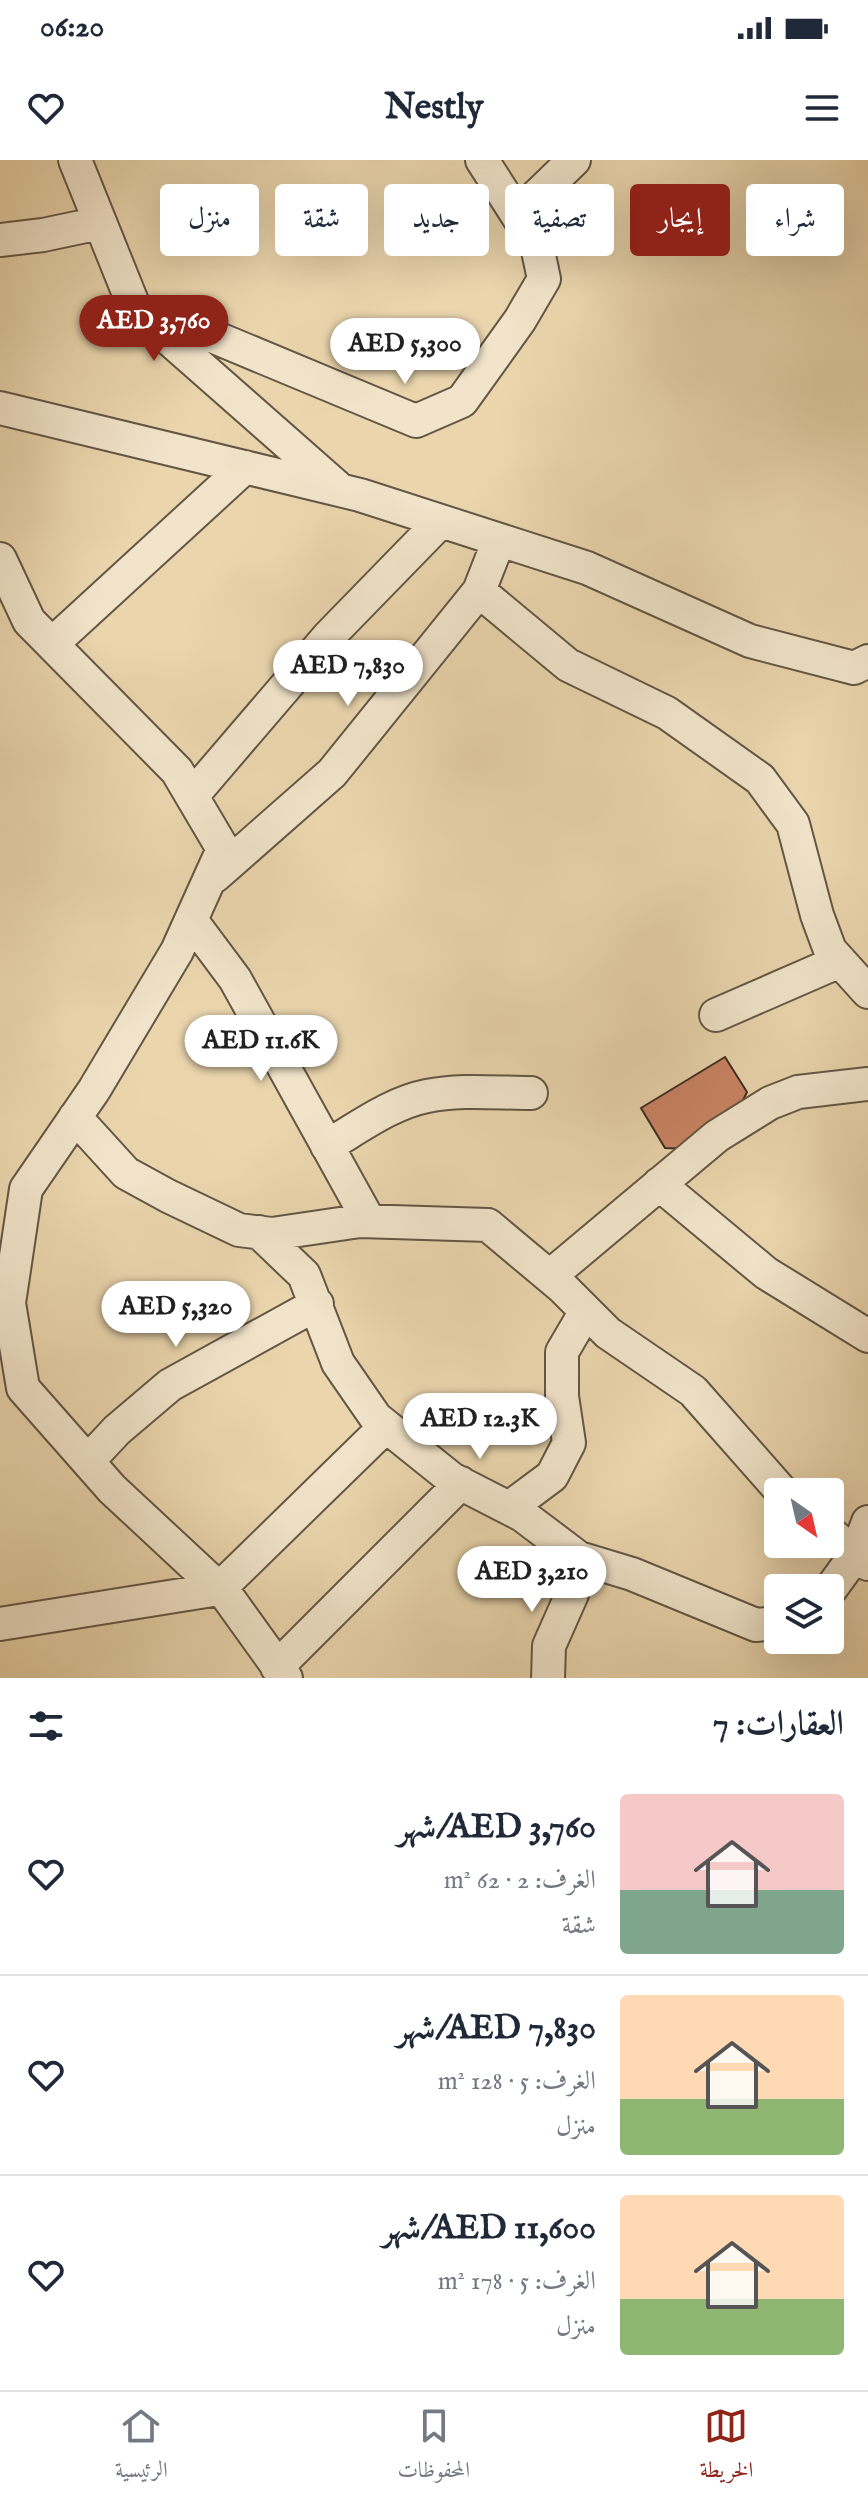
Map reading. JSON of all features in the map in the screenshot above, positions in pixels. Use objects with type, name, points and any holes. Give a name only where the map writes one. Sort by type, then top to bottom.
[{"type":"street","points":[[482,160],[505,194]]},
{"type":"street","points":[[549,184],[574,160]]},
{"type":"street","points":[[82,161],[100,223],[135,309],[340,490]]},
{"type":"street","points":[[0,240],[100,223]]},
{"type":"street","points":[[135,309],[195,329],[416,421],[462,401],[520,320],[544,279],[539,256]]},
{"type":"street","points":[[0,408],[340,490],[587,568],[750,641],[854,668],[868,661]]},
{"type":"street","points":[[52,644],[245,467]]},
{"type":"street","points":[[192,796],[329,636],[441,521]]},
{"type":"street","points":[[209,881],[332,773],[479,591],[499,540]]},
{"type":"street","points":[[0,559],[29,621],[177,771],[223,849],[177,951],[75,1117],[26,1189],[9,1237],[9,1303],[23,1388],[112,1489],[227,1596],[282,1672],[461,1483]]},
{"type":"street","points":[[479,591],[568,665],[667,713],[760,779],[793,824],[817,915],[830,950],[868,992]]},
{"type":"street","points":[[191,920],[235,979],[369,1221]]},
{"type":"street","points":[[716,1015],[840,961]]},
{"type":"street","points":[[550,1276],[717,1136],[770,1103],[798,1092],[868,1084]]},
{"type":"street","points":[[327,1146],[396,1107],[424,1096],[531,1093]]},
{"type":"street","points":[[75,1117],[126,1173],[239,1230],[272,1234],[369,1221],[488,1225],[550,1276],[608,1333],[693,1391],[770,1478]]},
{"type":"street","points":[[659,1184],[766,1273],[868,1336]]},
{"type":"street","points":[[259,1232],[304,1275],[338,1363],[376,1418],[386,1426],[461,1483],[509,1508],[579,1558],[675,1591],[756,1625],[764,1624]]},
{"type":"street","points":[[88,1461],[117,1430],[170,1385],[317,1304]]},
{"type":"street","points":[[509,1508],[552,1476],[569,1443],[562,1396],[562,1352],[586,1311]]},
{"type":"street","points":[[0,1624],[219,1589],[386,1426]]},
{"type":"street","points":[[844,1576],[862,1559],[868,1522]]},
{"type":"street","points":[[844,1544],[862,1559]]},
{"type":"street","points":[[548,1678],[549,1646],[572,1594],[579,1558]]},
{"type":"building","points":[[725,1057],[747,1092],[735,1116],[690,1149],[665,1148],[641,1108]]}]
